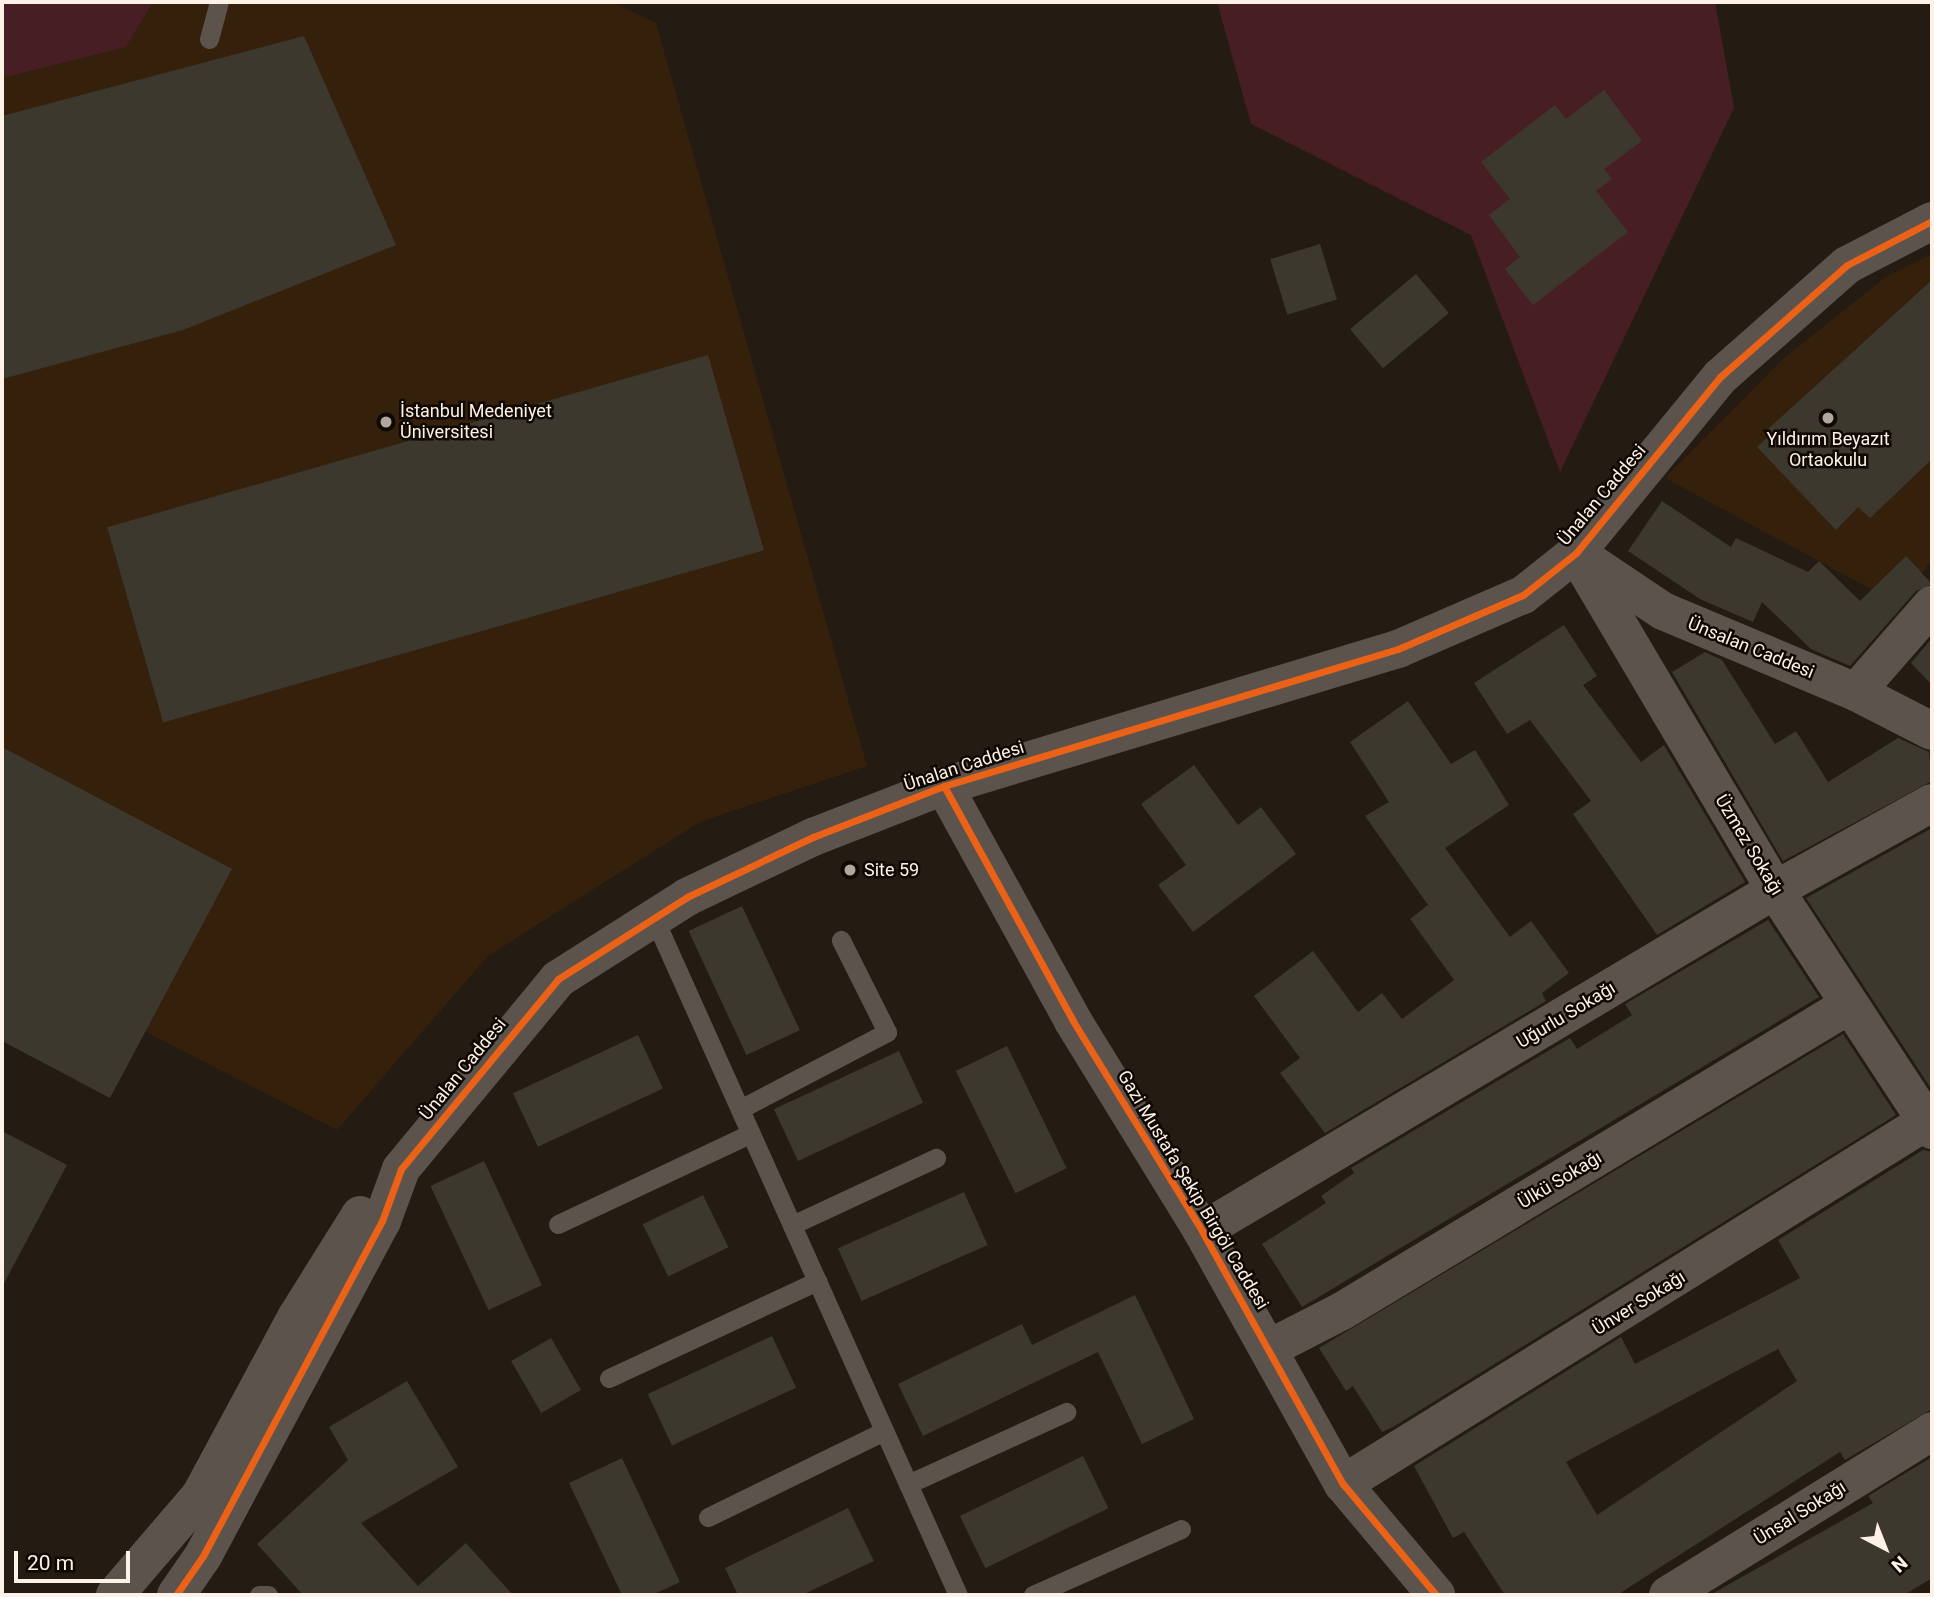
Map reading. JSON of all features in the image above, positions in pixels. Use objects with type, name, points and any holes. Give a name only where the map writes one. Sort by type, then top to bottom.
[{"type":"street","name":"Ünalan Caddesi","points":[[176,1595],[203,1556],[376,1233],[401,1169],[558,979],[654,918],[813,837],[944,786],[1398,649],[1523,595],[1576,553],[1720,377],[1847,265],[1932,221]]},
{"type":"street","name":"Ünsalan Caddesi","points":[[1576,553],[1663,611],[1856,692],[1932,731]]},
{"type":"street","name":"Üzmez Sokağı","points":[[1576,553],[1775,890],[1930,1123]]},
{"type":"street","points":[[1856,692],[1932,606]]},
{"type":"street","name":"Gazi Mustafa Şekip Birgöl Caddesi","points":[[944,786],[1073,1021],[1202,1231],[1343,1484],[1436,1595]]},
{"type":"street","name":"Uğurlu Sokağı","points":[[1202,1231],[1775,890],[1932,803]]},
{"type":"street","name":"Ülkü Sokağı","points":[[1268,1349],[1342,1311],[1849,1005]]},
{"type":"street","name":"Ünver Sokağı","points":[[1343,1484],[1930,1123]]},
{"type":"street","points":[[115,1595],[200,1496],[339,1246],[366,1205],[401,1169]]},
{"type":"street","name":"Ünsal Sokağı","points":[[1668,1595],[1932,1431]]},
{"type":"lane","points":[[209,39],[219,2]]},
{"type":"lane","points":[[654,918],[958,1595]]},
{"type":"lane","points":[[740,1109],[887,1032],[841,940]]},
{"type":"lane","points":[[558,1224],[751,1133]]},
{"type":"lane","points":[[792,1225],[936,1158]]},
{"type":"lane","points":[[609,1378],[817,1280]]},
{"type":"lane","points":[[908,1484],[1066,1412]]},
{"type":"lane","points":[[708,1517],[884,1431]]},
{"type":"lane","points":[[1033,1595],[1181,1529]]},
{"type":"lane","points":[[259,1595],[268,1595]]},
{"type":"shaded area","points":[[2,2],[153,2],[126,47],[2,78]]},
{"type":"shaded area","name":"İstanbul Medeniyet Üniversitesi","points":[[153,2],[612,2],[656,23],[867,766],[700,822],[488,956],[337,1130],[2,958],[2,78],[126,47]]},
{"type":"shaded area","points":[[1217,2],[1715,2],[1734,108],[1560,472],[1471,235],[1251,124]]},
{"type":"shaded area","name":"Yıldırım Beyazıt Ortaokulu","points":[[1932,254],[1932,559],[1900,605],[1665,478],[1784,358],[1887,276]]},
{"type":"building","points":[[304,36],[396,245],[183,330],[2,379],[2,116]]},
{"type":"building","points":[[1604,90],[1642,141],[1604,169],[1612,179],[1596,191],[1628,232],[1533,305],[1505,269],[1520,257],[1489,215],[1510,199],[1481,162],[1555,105],[1566,119]]},
{"type":"building","points":[[1320,244],[1337,299],[1287,315],[1270,259]]},
{"type":"building","points":[[1416,274],[1449,313],[1383,368],[1350,329]]},
{"type":"building","points":[[1932,280],[1932,459],[1870,518],[1858,507],[1836,530],[1757,447],[1772,433],[1768,429]]},
{"type":"building","points":[[708,355],[764,550],[163,722],[107,527]]},
{"type":"building","points":[[1662,501],[1731,547],[1736,538],[1808,572],[1819,561],[1860,601],[1906,556],[1932,584],[1916,591],[1850,666],[1811,649],[1762,602],[1753,622],[1700,599],[1628,551]]},
{"type":"building","points":[[1564,625],[1597,676],[1583,685],[1641,762],[1664,745],[1745,882],[1657,935],[1573,814],[1591,801],[1530,720],[1507,734],[1474,683]]},
{"type":"building","points":[[1932,638],[1932,685],[1911,663]]},
{"type":"building","points":[[1705,652],[1722,660],[1775,744],[1796,731],[1828,782],[1898,738],[1929,752],[1932,781],[1783,861],[1672,672]]},
{"type":"building","points":[[1408,701],[1451,764],[1475,750],[1509,805],[1445,848],[1510,937],[1531,921],[1569,973],[1542,993],[1546,1001],[1325,1133],[1280,1073],[1300,1058],[1254,996],[1313,951],[1358,1012],[1382,993],[1402,1019],[1454,980],[1410,919],[1428,905],[1365,816],[1389,802],[1350,742]]},
{"type":"building","points":[[2,747],[232,869],[110,1098],[2,1041]]},
{"type":"building","points":[[1194,765],[1238,825],[1261,807],[1296,854],[1193,932],[1158,885],[1186,865],[1141,804]]},
{"type":"building","points":[[1932,828],[1932,1090],[1806,898]]},
{"type":"building","points":[[742,906],[800,1030],[746,1055],[689,931]]},
{"type":"building","points":[[1768,920],[1819,997],[1302,1307],[1262,1244],[1326,1203],[1321,1196],[1354,1173],[1351,1168],[1570,1038],[1577,1049],[1632,1015],[1625,1004]]},
{"type":"building","points":[[1843,1034],[1896,1115],[1393,1427],[1382,1432],[1353,1386],[1346,1391],[1319,1348]]},
{"type":"building","points":[[638,1035],[663,1088],[538,1147],[513,1093]]},
{"type":"building","points":[[1007,1046],[1067,1168],[1015,1193],[956,1071]]},
{"type":"building","points":[[899,1051],[923,1103],[798,1161],[774,1109]]},
{"type":"building","points":[[2,1131],[67,1165],[2,1287]]},
{"type":"building","points":[[1923,1150],[1932,1152],[1932,1409],[1845,1460],[1840,1452],[1617,1595],[1505,1595],[1464,1532],[1453,1538],[1414,1466],[1621,1337],[1635,1364],[1800,1278],[1778,1240]],"holes":[[[1778,1349],[1797,1381],[1597,1515],[1566,1462]]]},
{"type":"building","points":[[484,1161],[542,1285],[488,1310],[431,1186]]},
{"type":"building","points":[[964,1192],[988,1245],[862,1301],[838,1248]]},
{"type":"building","points":[[703,1195],[728,1247],[668,1277],[643,1224]]},
{"type":"building","points":[[1135,1295],[1194,1419],[1142,1444],[1098,1352],[923,1436],[898,1384],[1022,1324],[1032,1345]]},
{"type":"building","points":[[772,1336],[796,1388],[672,1446],[648,1394]]},
{"type":"building","points":[[551,1338],[581,1390],[541,1413],[511,1361]]},
{"type":"building","points":[[407,1381],[458,1467],[361,1523],[418,1586],[466,1543],[513,1595],[303,1595],[257,1544],[348,1460],[329,1427]]},
{"type":"building","points":[[1083,1456],[1108,1508],[985,1568],[960,1516]]},
{"type":"building","points":[[1932,1457],[1932,1578],[1904,1595],[1710,1595],[1873,1503],[1868,1496]]},
{"type":"building","points":[[622,1458],[680,1582],[652,1595],[622,1595],[569,1483]]},
{"type":"building","points":[[848,1508],[874,1561],[802,1595],[738,1595],[725,1568]]},
{"type":"cycle path","points":[[176,1595],[203,1556],[382,1221],[401,1169],[558,979],[687,897],[813,837],[944,786],[1398,649],[1523,595],[1576,553],[1720,377],[1847,265],[1932,221]]},
{"type":"cycle path","points":[[944,786],[1073,1021],[1202,1231],[1343,1484],[1436,1595]]},
{"type":"place","name":"Yıldırım Beyazıt Ortaokulu","points":[[1828,418]]},
{"type":"place","name":"İstanbul Medeniyet Üniversitesi","points":[[386,422]]},
{"type":"place","name":"Site 59","points":[[850,870]]}]
